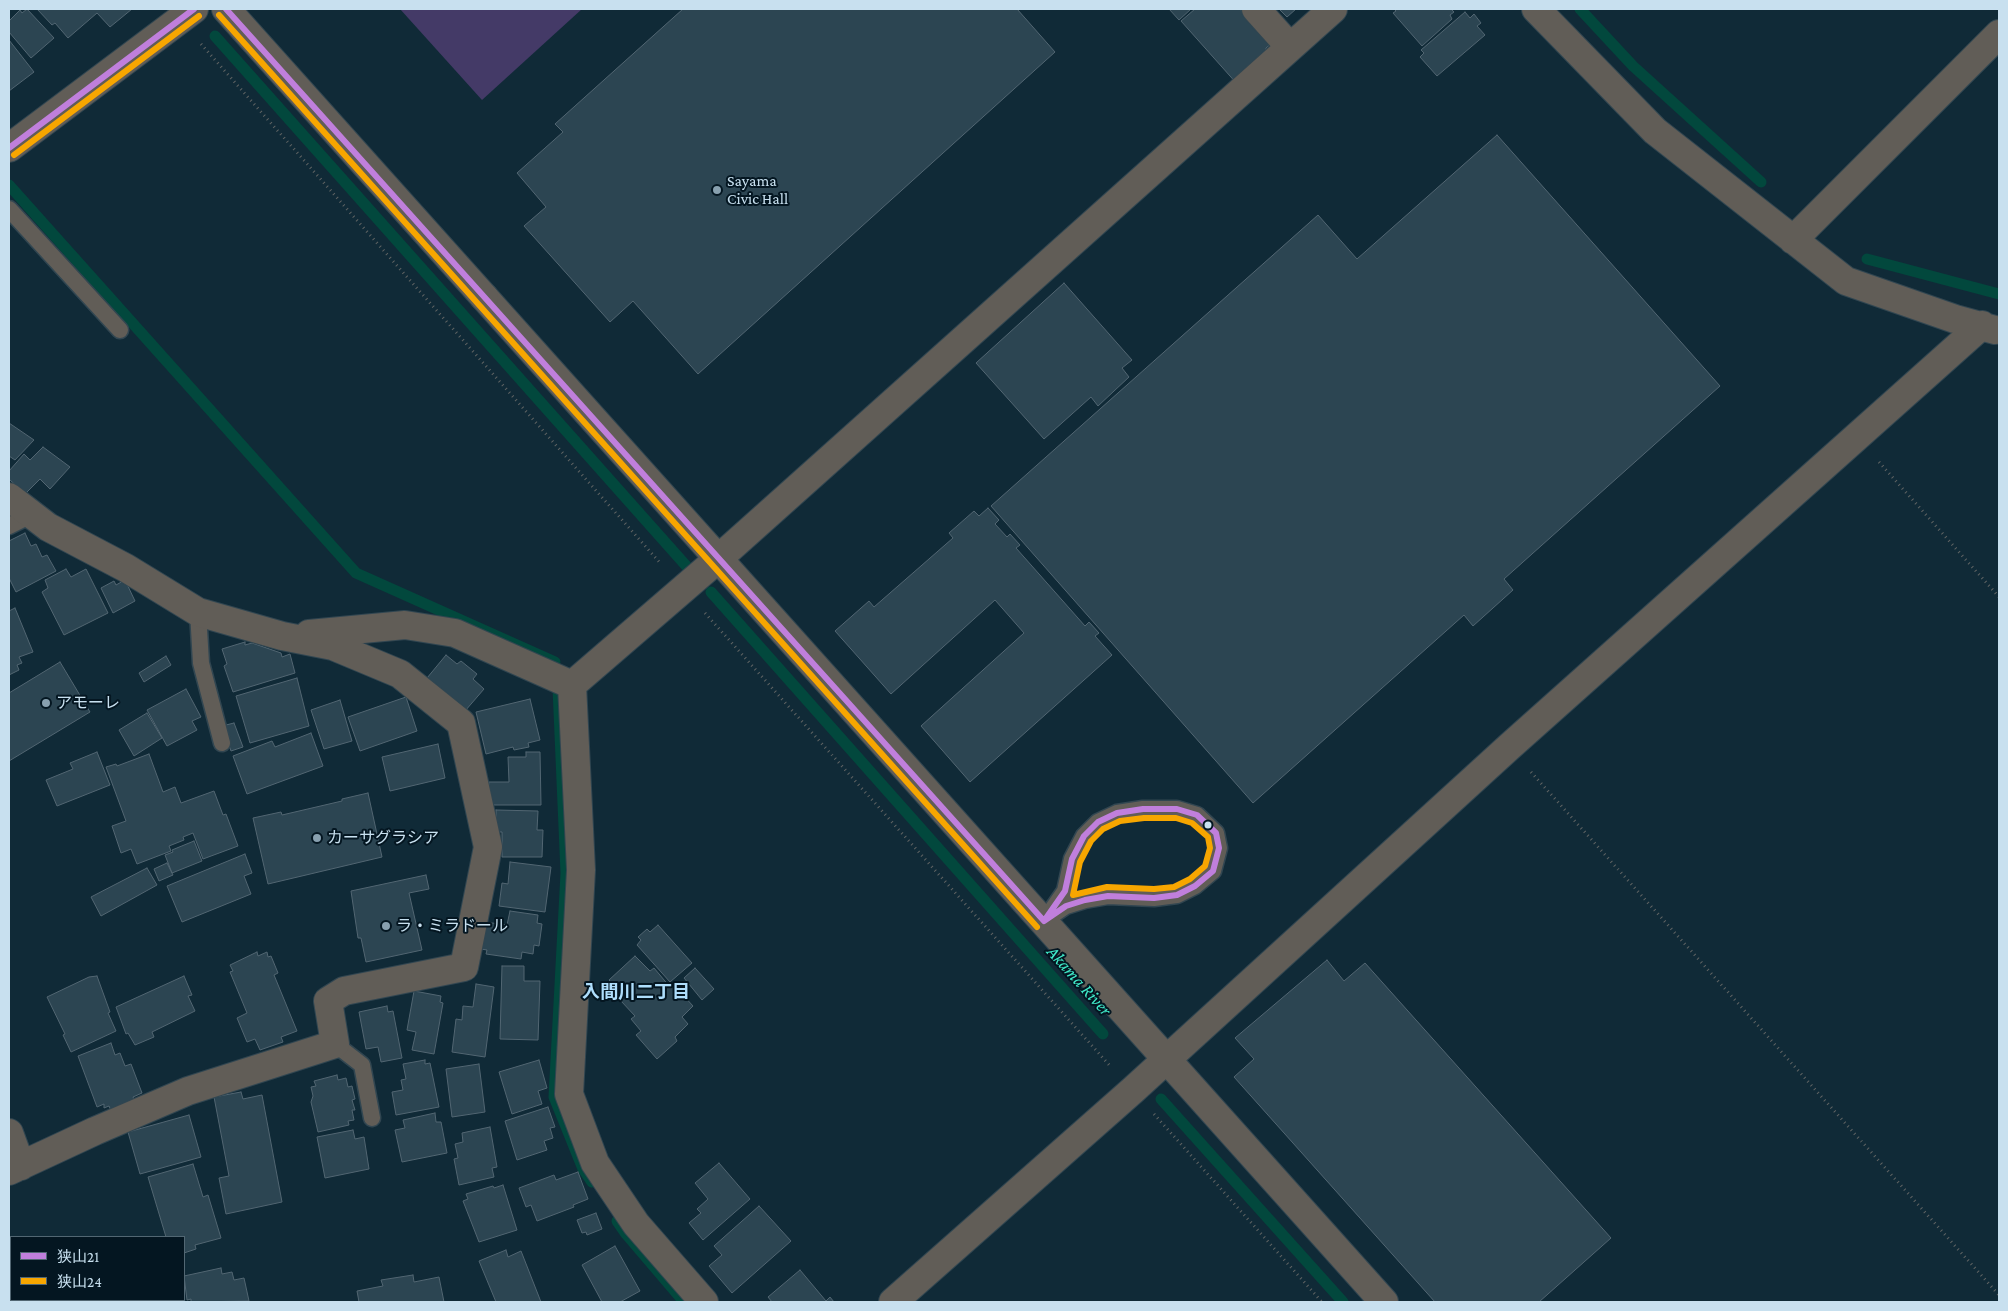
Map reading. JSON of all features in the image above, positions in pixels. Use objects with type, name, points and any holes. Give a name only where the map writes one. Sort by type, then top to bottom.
[{"type":"street","points":[[226,9],[1384,1302]]},
{"type":"street","points":[[1256,9],[1290,47]]},
{"type":"street","points":[[572,686],[718,559],[1333,9]]},
{"type":"street","points":[[1536,9],[1655,131],[1846,281],[1954,319],[1991,328]]},
{"type":"street","points":[[9,148],[186,14]]},
{"type":"street","points":[[1794,240],[1999,34]]},
{"type":"street","points":[[893,1302],[1133,1090],[1509,747],[1856,437],[1991,328]]},
{"type":"street","points":[[9,497],[20,520],[48,528],[126,568],[198,612],[282,636],[333,646],[400,674],[461,723],[488,847],[464,967],[344,991],[328,1001],[335,1044],[188,1091],[15,1168],[9,1133]]},
{"type":"street","points":[[282,636],[405,625],[455,633],[572,686]]},
{"type":"street","points":[[572,686],[581,870],[569,1094],[595,1163],[636,1224],[704,1302]]},
{"type":"lane","points":[[9,210],[120,330]]},
{"type":"lane","points":[[198,612],[201,663],[222,743]]},
{"type":"lane","points":[[1143,809],[1177,809],[1197,815],[1216,833],[1219,848],[1213,871],[1195,886],[1177,895],[1154,898],[1108,896],[1085,900],[1066,906],[1044,921],[1066,891],[1072,859],[1084,836],[1098,822],[1117,813],[1143,809]]},
{"type":"lane","points":[[335,1044],[362,1065],[372,1118]]},
{"type":"path","points":[[186,14],[684,589],[1322,1302]]},
{"type":"path","points":[[1856,437],[1999,597]]},
{"type":"path","points":[[1509,747],[1999,1295]]},
{"type":"shaded area","points":[[400,9],[582,9],[482,100]]},
{"type":"building","points":[[27,9],[54,38],[31,58],[9,32],[9,21],[20,10],[22,13]]},
{"type":"building","points":[[37,9],[132,9],[110,27],[97,13],[68,38],[55,23],[52,25]]},
{"type":"building","name":"Sayama Civic Hall","points":[[683,9],[1017,9],[1055,52],[698,374],[633,301],[610,322],[524,226],[546,207],[517,173],[563,132],[555,124]]},
{"type":"building","points":[[1169,9],[1191,9],[1179,20]]},
{"type":"building","points":[[1195,9],[1240,9],[1271,44],[1266,48],[1266,60],[1238,85],[1181,21]]},
{"type":"building","points":[[1279,9],[1296,9],[1287,17]]},
{"type":"building","points":[[1394,9],[1451,9],[1454,12],[1450,15],[1452,19],[1422,46],[1393,13],[1396,11]]},
{"type":"building","points":[[1465,12],[1470,18],[1474,14],[1481,23],[1477,26],[1485,35],[1437,76],[1420,57],[1424,53],[1421,50]]},
{"type":"building","points":[[9,40],[34,72],[9,91]]},
{"type":"building","points":[[1497,135],[1720,386],[1504,579],[1513,590],[1473,626],[1464,615],[1253,803],[991,506],[1318,215],[1357,259]]},
{"type":"building","points":[[1064,283],[1132,360],[1122,368],[1129,377],[1098,406],[1091,397],[1044,439],[976,363]]},
{"type":"building","points":[[9,423],[34,440],[15,460],[9,456]]},
{"type":"building","points":[[43,447],[70,467],[50,489],[40,479],[25,494],[9,479],[9,471],[24,454],[30,460]]},
{"type":"building","points":[[988,508],[999,520],[995,524],[1007,537],[1010,534],[1020,545],[1016,548],[1085,626],[1089,622],[1099,633],[1095,636],[1112,655],[970,782],[921,726],[1024,633],[995,600],[891,694],[835,631],[869,601],[874,607],[953,538],[949,533],[974,511],[979,516]]},
{"type":"building","points":[[25,533],[31,546],[36,544],[42,557],[47,555],[56,571],[16,592],[9,578],[9,541]]},
{"type":"building","points":[[66,569],[71,577],[86,569],[108,613],[64,635],[42,592],[48,588],[45,580]]},
{"type":"building","points":[[125,580],[135,601],[113,613],[101,588],[114,581],[116,585]]},
{"type":"building","points":[[15,608],[33,652],[19,657],[22,663],[17,665],[19,670],[9,675],[9,611]]},
{"type":"building","points":[[245,642],[245,645],[252,643],[281,653],[282,657],[290,654],[295,673],[233,692],[224,666],[227,664],[222,649]]},
{"type":"building","points":[[446,655],[457,664],[461,661],[477,674],[473,679],[484,689],[465,711],[427,678]]},
{"type":"building","points":[[166,656],[171,665],[144,682],[139,673]]},
{"type":"building","name":"アモーレ","points":[[60,662],[90,712],[9,761],[9,693]]},
{"type":"building","points":[[297,678],[309,726],[250,743],[236,696]]},
{"type":"building","points":[[186,689],[201,717],[192,721],[197,730],[167,746],[147,710]]},
{"type":"building","points":[[406,697],[417,731],[360,751],[348,717]]},
{"type":"building","points":[[530,699],[540,740],[528,743],[529,747],[514,750],[513,747],[486,754],[476,712]]},
{"type":"building","points":[[340,700],[352,741],[324,749],[311,710]]},
{"type":"building","points":[[147,713],[162,738],[134,756],[119,730]]},
{"type":"building","points":[[234,723],[243,747],[231,751],[222,726]]},
{"type":"building","points":[[311,733],[323,766],[247,794],[233,756],[272,741],[275,747]]},
{"type":"building","points":[[438,744],[445,778],[390,791],[382,757]]},
{"type":"building","points":[[97,752],[110,785],[57,806],[46,780],[73,769],[70,763]]},
{"type":"building","points":[[526,752],[540,752],[541,805],[489,805],[489,782],[509,782],[508,757],[526,757]]},
{"type":"building","points":[[149,754],[163,792],[175,787],[181,803],[214,791],[223,815],[226,814],[238,846],[203,859],[193,833],[183,837],[184,840],[169,846],[171,851],[137,864],[131,849],[121,853],[112,826],[126,821],[106,767],[116,764],[117,766]]},
{"type":"building","name":"カーサグラシア","points":[[368,793],[382,857],[268,884],[253,818],[281,812],[282,815]]},
{"type":"building","points":[[496,810],[538,811],[537,830],[543,830],[542,857],[502,857],[502,832],[496,832]]},
{"type":"building","points":[[194,841],[202,861],[172,873],[165,855]]},
{"type":"building","points":[[245,854],[252,873],[244,876],[251,894],[182,922],[167,886]]},
{"type":"building","points":[[510,862],[551,867],[545,912],[499,906],[502,883],[508,884]]},
{"type":"building","points":[[167,863],[173,875],[159,881],[154,869]]},
{"type":"building","points":[[147,868],[157,885],[101,916],[91,897]]},
{"type":"building","name":"ラ・ミラドール","points":[[426,875],[429,889],[409,893],[422,950],[366,962],[361,938],[358,938],[351,891]]},
{"type":"building","points":[[510,911],[538,915],[537,923],[542,924],[539,946],[534,945],[533,954],[522,952],[521,959],[486,954],[487,950],[481,949],[485,922],[507,925]]},
{"type":"building","points":[[658,925],[692,963],[670,982],[637,945],[641,940],[638,937],[647,929],[650,932]]},
{"type":"building","points":[[257,952],[258,956],[267,952],[268,957],[271,956],[278,973],[274,975],[297,1031],[281,1037],[283,1042],[260,1050],[255,1039],[247,1042],[237,1018],[247,1013],[230,972],[233,971],[230,965]]},
{"type":"building","points":[[635,956],[650,971],[654,968],[670,987],[673,984],[693,1006],[682,1017],[688,1024],[675,1037],[677,1041],[657,1059],[636,1035],[641,1031],[631,1019],[635,1016],[607,986],[611,982],[609,980]]},
{"type":"building","points":[[1327,960],[1344,981],[1365,963],[1611,1238],[1539,1302],[1435,1302],[1234,1077],[1254,1059],[1235,1038]]},
{"type":"building","points":[[502,966],[524,966],[524,981],[540,981],[538,1040],[500,1039]]},
{"type":"building","points":[[695,968],[714,989],[702,1000],[684,978]]},
{"type":"building","points":[[97,976],[110,1012],[108,1013],[116,1031],[71,1052],[63,1035],[65,1034],[47,997],[89,977]]},
{"type":"building","points":[[184,976],[192,995],[188,996],[195,1011],[152,1032],[154,1037],[135,1045],[128,1033],[126,1034],[116,1007]]},
{"type":"building","points":[[476,984],[494,987],[485,1057],[452,1052],[456,1019],[462,1020],[463,1006],[473,1007]]},
{"type":"building","points":[[414,991],[441,996],[440,1002],[443,1003],[434,1054],[412,1050],[416,1032],[407,1030]]},
{"type":"building","points":[[387,1006],[388,1012],[393,1011],[402,1058],[381,1062],[378,1047],[366,1049],[359,1012]]},
{"type":"building","points":[[111,1043],[115,1055],[120,1053],[125,1066],[131,1064],[142,1093],[133,1097],[136,1104],[112,1113],[109,1106],[104,1108],[104,1104],[97,1107],[78,1056]]},
{"type":"building","points":[[425,1060],[425,1064],[430,1063],[439,1107],[396,1115],[392,1092],[403,1090],[401,1080],[406,1079],[403,1064]]},
{"type":"building","points":[[539,1060],[547,1088],[538,1091],[542,1104],[512,1114],[499,1072]]},
{"type":"building","points":[[479,1064],[485,1112],[452,1117],[446,1069]]},
{"type":"building","points":[[337,1075],[338,1080],[346,1078],[348,1087],[352,1086],[355,1099],[352,1100],[355,1110],[352,1110],[354,1120],[348,1121],[349,1125],[318,1132],[311,1102],[313,1096],[311,1087],[316,1086],[314,1081]]},
{"type":"building","points":[[241,1092],[243,1099],[262,1095],[282,1202],[226,1214],[219,1178],[229,1176],[214,1097]]},
{"type":"building","points":[[548,1107],[555,1127],[550,1128],[553,1138],[544,1141],[547,1150],[517,1160],[505,1121]]},
{"type":"building","points":[[435,1113],[436,1122],[441,1122],[447,1153],[402,1162],[395,1130],[405,1128],[403,1120]]},
{"type":"building","points":[[189,1115],[201,1157],[140,1174],[128,1132]]},
{"type":"building","points":[[490,1127],[497,1167],[492,1168],[494,1177],[459,1185],[454,1159],[458,1158],[455,1144],[463,1142],[462,1133]]},
{"type":"building","points":[[353,1130],[355,1139],[364,1137],[369,1169],[325,1178],[317,1137]]},
{"type":"building","points":[[719,1163],[750,1199],[703,1240],[689,1223],[701,1213],[697,1209],[708,1199],[695,1183]]},
{"type":"building","points":[[193,1164],[203,1197],[208,1195],[221,1238],[195,1245],[196,1249],[185,1253],[185,1236],[166,1236],[148,1177]]},
{"type":"building","points":[[578,1172],[588,1199],[573,1205],[574,1207],[537,1221],[531,1205],[526,1207],[519,1188],[554,1175],[556,1180]]},
{"type":"building","points":[[503,1185],[517,1230],[479,1242],[463,1201],[468,1199],[466,1194]]},
{"type":"building","points":[[759,1206],[791,1241],[732,1293],[709,1266],[722,1255],[714,1246]]},
{"type":"building","points":[[596,1213],[602,1229],[587,1235],[586,1232],[582,1233],[577,1220]]},
{"type":"building","points":[[615,1246],[640,1291],[620,1302],[602,1302],[582,1265]]},
{"type":"building","points":[[506,1250],[508,1257],[521,1251],[541,1302],[496,1302],[479,1261]]},
{"type":"building","points":[[221,1268],[222,1274],[232,1272],[234,1280],[244,1278],[249,1301],[191,1302],[191,1299],[187,1300],[185,1276]]},
{"type":"building","points":[[800,1270],[826,1301],[830,1297],[834,1302],[772,1302],[768,1297]]},
{"type":"building","points":[[413,1275],[414,1282],[439,1277],[444,1302],[359,1302],[357,1291],[383,1286],[381,1280]]},
{"type":"building","points":[[10,1279],[10,1301],[28,1302],[9,1302]]},
{"type":"building","points":[[90,1301],[91,1302],[50,1302]]},
{"type":"building","points":[[109,1301],[167,1301],[167,1302]]},
{"type":"waterway","points":[[1580,9],[1633,66],[1761,182]]},
{"type":"waterway","name":"Akama River","points":[[215,36],[689,569]]},
{"type":"waterway","points":[[9,185],[356,573],[555,662]]},
{"type":"waterway","points":[[1867,259],[1999,294]]},
{"type":"waterway","name":"Akama River","points":[[711,592],[1103,1034]]},
{"type":"waterway","points":[[558,688],[566,873],[554,1097],[583,1169],[592,1182]]},
{"type":"waterway","name":"Akama River","points":[[1161,1099],[1343,1302]]},
{"type":"waterway","points":[[617,1221],[684,1302]]},
{"type":"transit line","name":"狭山21","points":[[9,148],[194,9]]},
{"type":"transit line","name":"狭山21","points":[[226,9],[1044,921]]},
{"type":"transit line","name":"狭山24","points":[[219,15],[1037,927]]},
{"type":"transit line","name":"狭山24","points":[[14,155],[199,16]]},
{"type":"transit line","name":"狭山21","points":[[1143,809],[1177,809],[1197,815],[1216,833],[1219,848],[1213,871],[1195,886],[1177,895],[1154,898],[1108,896],[1085,900],[1066,906],[1044,921],[1065,891],[1072,859],[1084,836],[1098,822],[1117,813],[1143,809]]},
{"type":"transit line","name":"狭山24","points":[[1144,818],[1176,818],[1192,823],[1208,837],[1210,848],[1205,866],[1190,879],[1174,887],[1154,889],[1107,887],[1073,895],[1080,862],[1091,841],[1103,829],[1120,821],[1144,818]]},
{"type":"place","name":"Sayama Civic Hall","points":[[717,190]]},
{"type":"place","name":"アモーレ","points":[[46,703]]},
{"type":"place","name":"カーサグラシア","points":[[317,838]]},
{"type":"place","name":"ラ・ミラドール","points":[[386,926]]},
{"type":"district","name":"入間川二丁目","points":[[636,992]]}]
